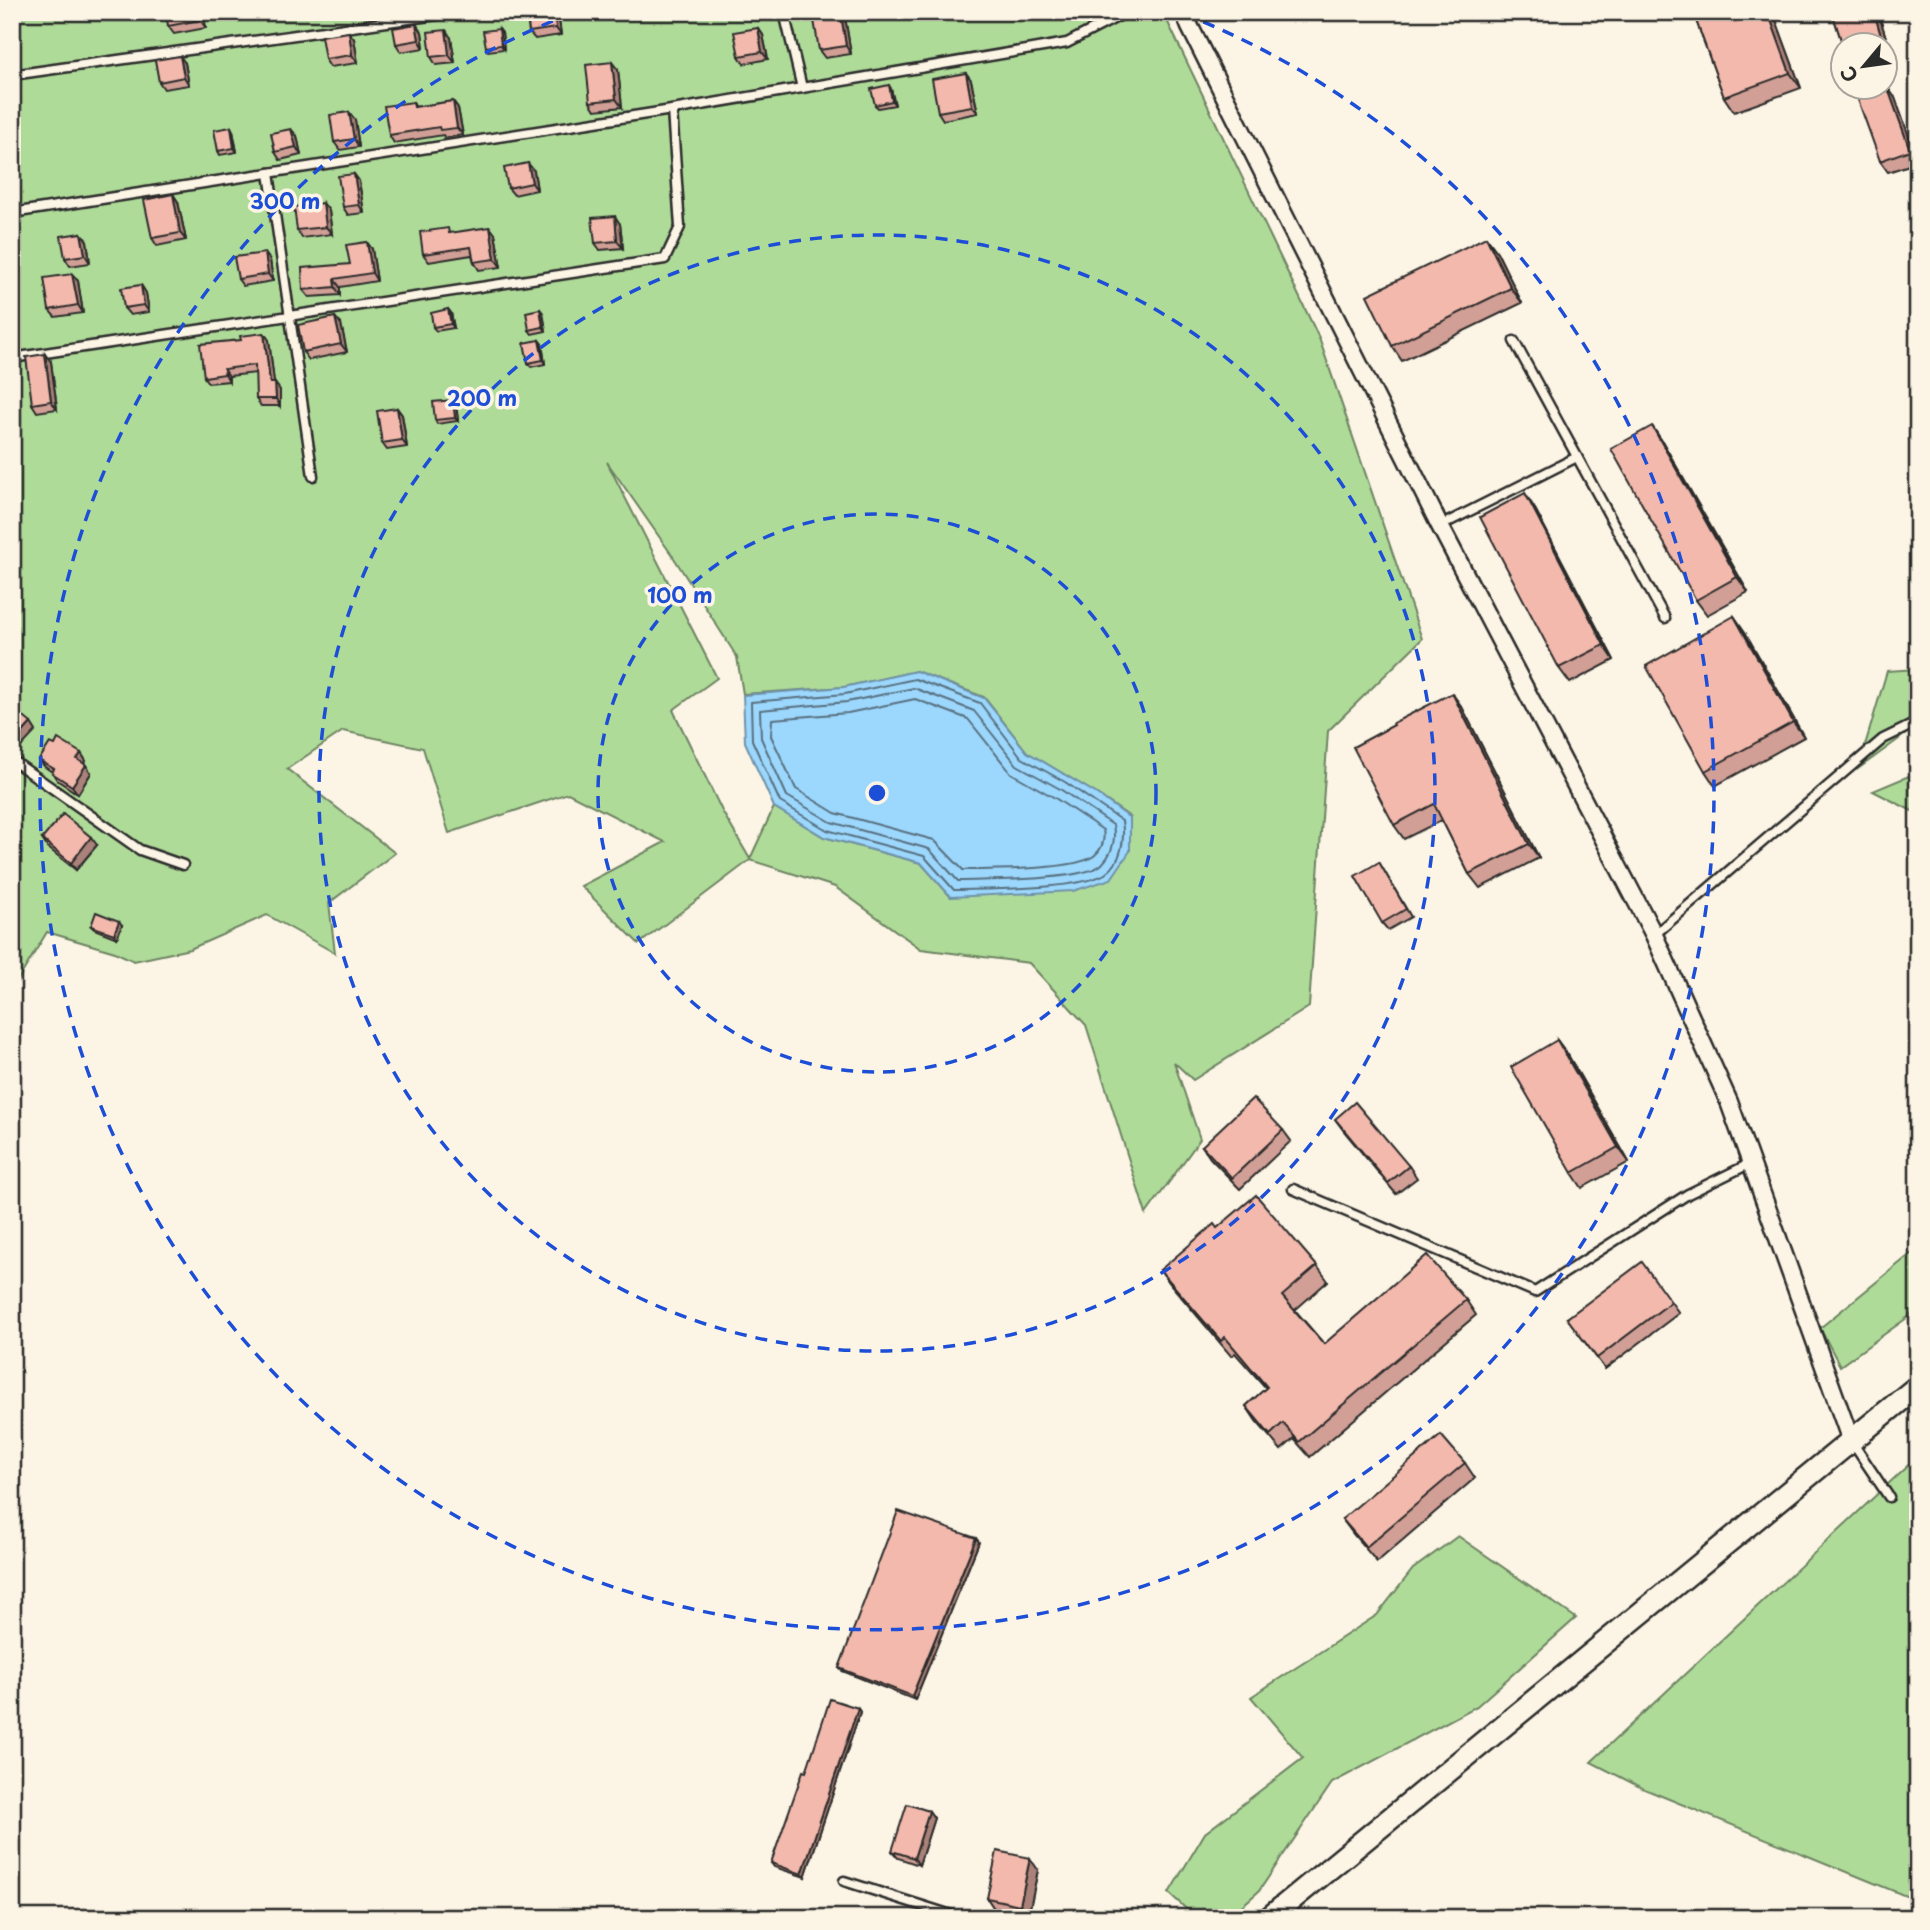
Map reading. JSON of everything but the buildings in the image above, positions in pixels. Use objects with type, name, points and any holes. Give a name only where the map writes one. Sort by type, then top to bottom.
[{"type":"main road","points":[[1269,1918],[1918,1386]]},
{"type":"street","points":[[1184,12],[1440,526],[1654,934],[1729,1102],[1851,1441]]},
{"type":"lane","points":[[12,75],[458,12]]},
{"type":"lane","points":[[784,12],[802,88]]},
{"type":"lane","points":[[12,213],[672,110],[1067,43],[1127,12]]},
{"type":"lane","points":[[12,358],[665,259],[680,227],[672,110]]},
{"type":"lane","points":[[268,173],[313,476]]},
{"type":"lane","points":[[1514,341],[1665,618]]},
{"type":"lane","points":[[1440,526],[1577,457]]},
{"type":"lane","points":[[1654,934],[1882,740],[1918,722]]},
{"type":"lane","points":[[12,760],[140,850],[183,865]]},
{"type":"lane","points":[[1293,1189],[1535,1292],[1688,1195],[1751,1163]]},
{"type":"lane","points":[[1851,1441],[1889,1497]]},
{"type":"lane","points":[[844,1881],[961,1918]]},
{"type":"green space","points":[[12,12],[1163,12],[1319,338],[1422,639],[1328,731],[1309,1007],[1193,1080],[1174,1062],[1200,1139],[1146,1214],[1086,1025],[1029,963],[921,949],[835,887],[750,860],[639,944],[581,886],[665,842],[568,793],[449,833],[423,748],[343,731],[287,769],[395,853],[329,903],[335,953],[267,915],[190,949],[134,961],[115,952],[47,932],[12,990]],"holes":[[[607,462],[674,558],[737,657],[743,694],[844,687],[916,671],[984,697],[1027,752],[1130,817],[951,897],[921,863],[824,837],[774,807],[750,859],[722,811],[673,710],[717,678]]]},
{"type":"green space","points":[[1918,669],[1918,725],[1858,769],[1887,671]]},
{"type":"green space","points":[[1916,773],[1918,814],[1873,791]]},
{"type":"green space","points":[[1918,1248],[1918,1310],[1840,1366],[1820,1328]]},
{"type":"green space","points":[[1918,1456],[1918,1901],[1642,1788],[1591,1762]]},
{"type":"green space","points":[[1458,1536],[1576,1618],[1477,1706],[1332,1783],[1259,1891],[1228,1918],[1196,1918],[1169,1893],[1205,1833],[1303,1758],[1251,1697],[1377,1615],[1413,1569]]},
{"type":"water","points":[[916,671],[984,698],[1027,752],[1097,794],[1130,818],[1130,851],[1111,879],[1073,891],[951,897],[921,863],[824,837],[774,807],[745,742],[743,695],[844,687]]}]
